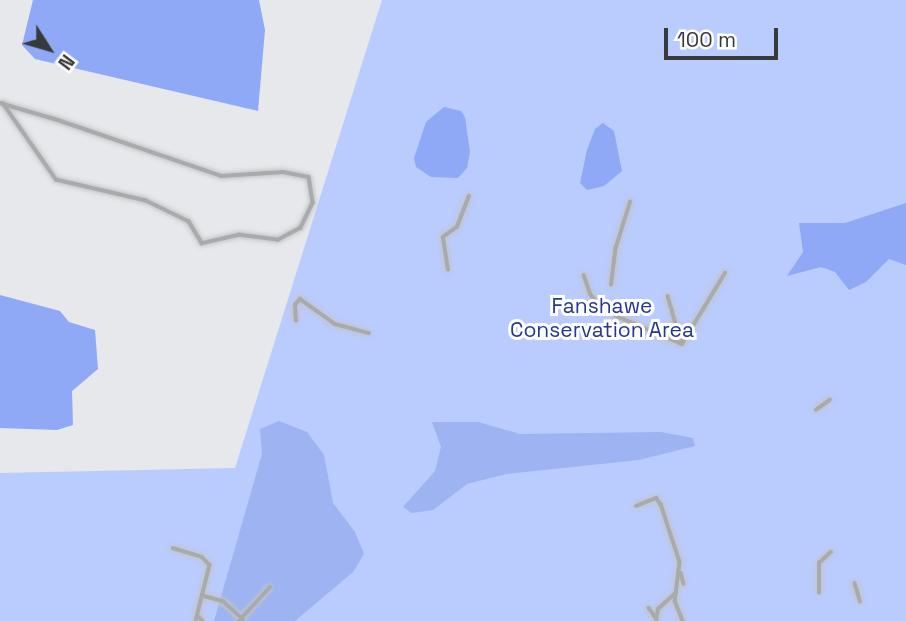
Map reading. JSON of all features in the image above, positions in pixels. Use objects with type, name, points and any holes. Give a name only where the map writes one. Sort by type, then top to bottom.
[{"type":"lane","points":[[1,104],[222,176],[283,172],[309,177],[313,203],[301,228],[278,240],[240,235],[202,244],[189,222],[146,201],[55,180],[1,104]]},
{"type":"lane","points":[[448,270],[443,237],[457,227],[469,196]]},
{"type":"lane","points":[[611,285],[616,247],[630,202]]},
{"type":"lane","points":[[682,344],[725,273]]},
{"type":"lane","points":[[584,275],[591,295],[605,311],[682,344]]},
{"type":"lane","points":[[668,296],[682,344]]},
{"type":"lane","points":[[296,321],[295,304],[300,299],[335,324],[369,333]]},
{"type":"lane","points":[[816,410],[830,400]]},
{"type":"lane","points":[[636,506],[656,498],[660,501],[684,584]]},
{"type":"lane","points":[[173,548],[208,561],[211,573],[197,619],[203,621]]},
{"type":"lane","points":[[819,593],[819,563],[831,552]]},
{"type":"lane","points":[[681,570],[676,608],[682,621]]},
{"type":"lane","points":[[855,583],[860,601]]},
{"type":"lane","points":[[204,596],[223,601],[241,620],[270,587]]},
{"type":"lane","points":[[656,620],[658,609],[676,592]]},
{"type":"lane","points":[[649,608],[656,620]]},
{"type":"green space","name":"Fanshawe Conservation Area","points":[[382,0],[906,0],[906,621],[0,621],[0,473],[235,468]]},
{"type":"shaded area","points":[[33,0],[259,0],[265,30],[258,111],[35,59],[22,45]]},
{"type":"shaded area","points":[[444,107],[461,111],[465,117],[470,152],[467,168],[458,178],[431,177],[416,167],[414,158],[426,122]]},
{"type":"shaded area","points":[[603,123],[614,131],[622,171],[604,186],[587,190],[580,183],[587,150],[595,129]]},
{"type":"shaded area","points":[[906,203],[906,265],[889,259],[866,282],[849,290],[835,272],[821,267],[787,276],[803,252],[799,223],[845,223]]},
{"type":"shaded area","points":[[0,295],[60,311],[69,322],[95,330],[98,369],[72,391],[73,425],[57,430],[0,428]]},
{"type":"shaded area","points":[[279,421],[307,432],[324,455],[333,503],[355,532],[364,554],[353,572],[295,621],[214,621],[262,454],[260,429]]},
{"type":"shaded area","points":[[432,422],[478,422],[520,434],[661,432],[693,438],[695,446],[639,460],[506,474],[467,484],[433,510],[412,513],[403,507],[435,471],[441,447]]}]
